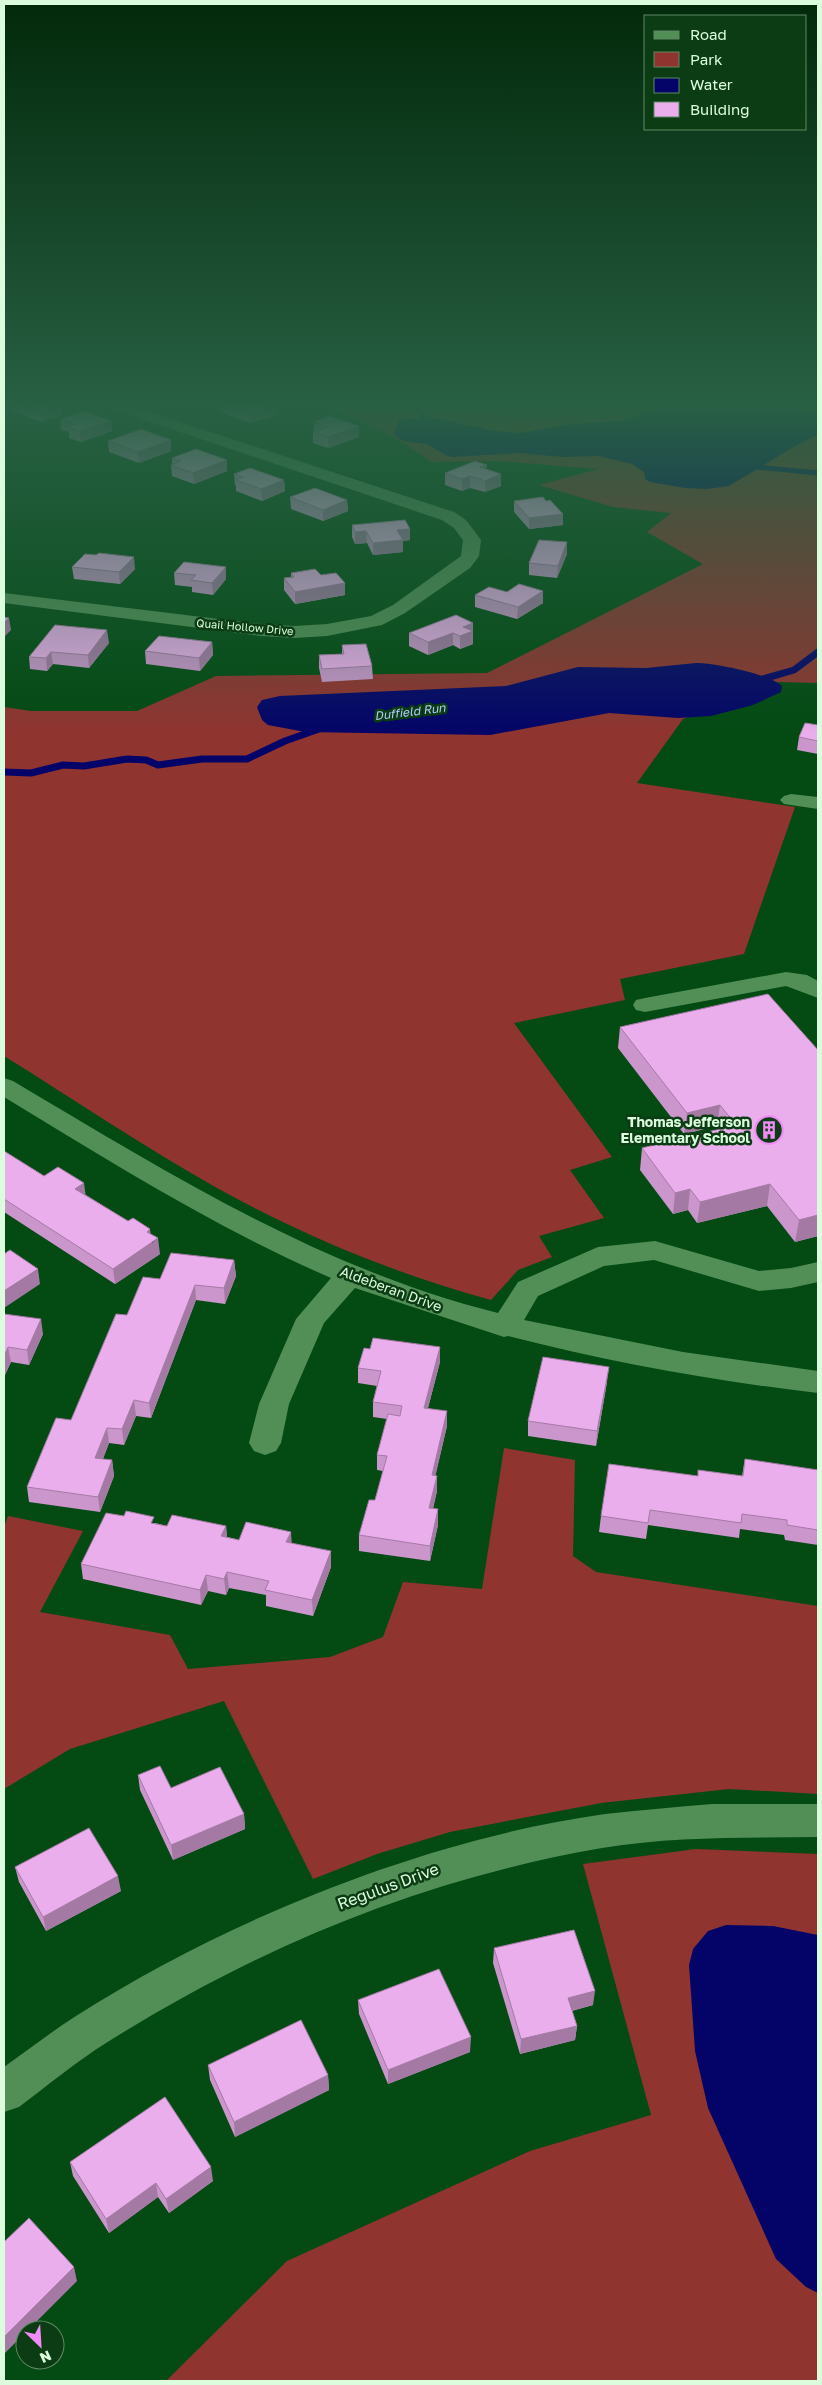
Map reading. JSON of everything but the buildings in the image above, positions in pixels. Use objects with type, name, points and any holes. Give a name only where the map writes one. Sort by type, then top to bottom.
[{"type":"street","name":"Quail Hollow Drive","points":[[4,598],[261,630],[319,631],[361,624],[387,616],[453,572],[470,556],[472,540],[460,524],[448,516],[437,512]]},
{"type":"street","points":[[790,800],[818,803]]},
{"type":"street","points":[[646,1005],[786,979],[798,980],[818,992]]},
{"type":"street","name":"Aldeberan Drive","points":[[4,1086],[221,1214],[292,1251],[418,1300],[504,1327],[639,1356],[818,1382]]},
{"type":"street","points":[[504,1327],[528,1289],[598,1257],[655,1250],[759,1281],[791,1278],[818,1272]]},
{"type":"street","points":[[265,1443],[274,1404],[311,1319],[350,1275]]},
{"type":"street","name":"Regulus Drive","points":[[4,2092],[80,2036],[151,1992],[224,1954],[302,1918],[446,1865],[518,1848],[646,1825],[710,1819],[776,1818],[818,1821]]},
{"type":"green space","points":[[664,512],[818,512],[818,683],[777,682],[683,719],[637,783],[795,807],[744,954],[620,979],[625,1000],[514,1023],[612,1157],[570,1170],[604,1218],[539,1236],[552,1257],[518,1270],[491,1300],[385,1266],[316,1238],[250,1206],[163,1156],[4,1056],[4,707],[31,711],[137,711],[216,676],[487,673],[703,564],[647,532],[671,513]]},
{"type":"green space","points":[[504,1448],[575,1460],[573,1556],[596,1572],[818,1606],[818,1794],[729,1789],[601,1803],[450,1832],[377,1854],[313,1879],[224,1701],[70,1749],[4,1789],[4,1527],[8,1516],[83,1531],[40,1612],[170,1635],[188,1669],[330,1657],[383,1637],[403,1582],[482,1589]]},
{"type":"green space","points":[[696,1849],[818,1854],[818,2381],[166,2381],[287,2261],[530,2151],[651,2115],[583,1864]]},
{"type":"water","points":[[696,663],[728,667],[766,677],[782,686],[781,692],[753,705],[711,716],[678,718],[609,713],[490,735],[305,732],[268,725],[262,720],[257,707],[262,700],[280,696],[506,686],[578,667],[646,668]]},
{"type":"water","points":[[726,1925],[773,1926],[818,1935],[818,2293],[806,2287],[776,2259],[708,2108],[695,2051],[689,1965],[693,1949],[708,1931]]},
{"type":"waterway","name":"Duffield Run","points":[[756,681],[794,670],[818,652]]},
{"type":"waterway","name":"Duffield Run","points":[[4,772],[31,773],[63,765],[84,766],[127,759],[146,760],[158,765],[202,759],[247,759],[285,741],[319,729]]},
{"type":"place","name":"Thomas Jefferson Elementary School","points":[[769,1130]]}]
